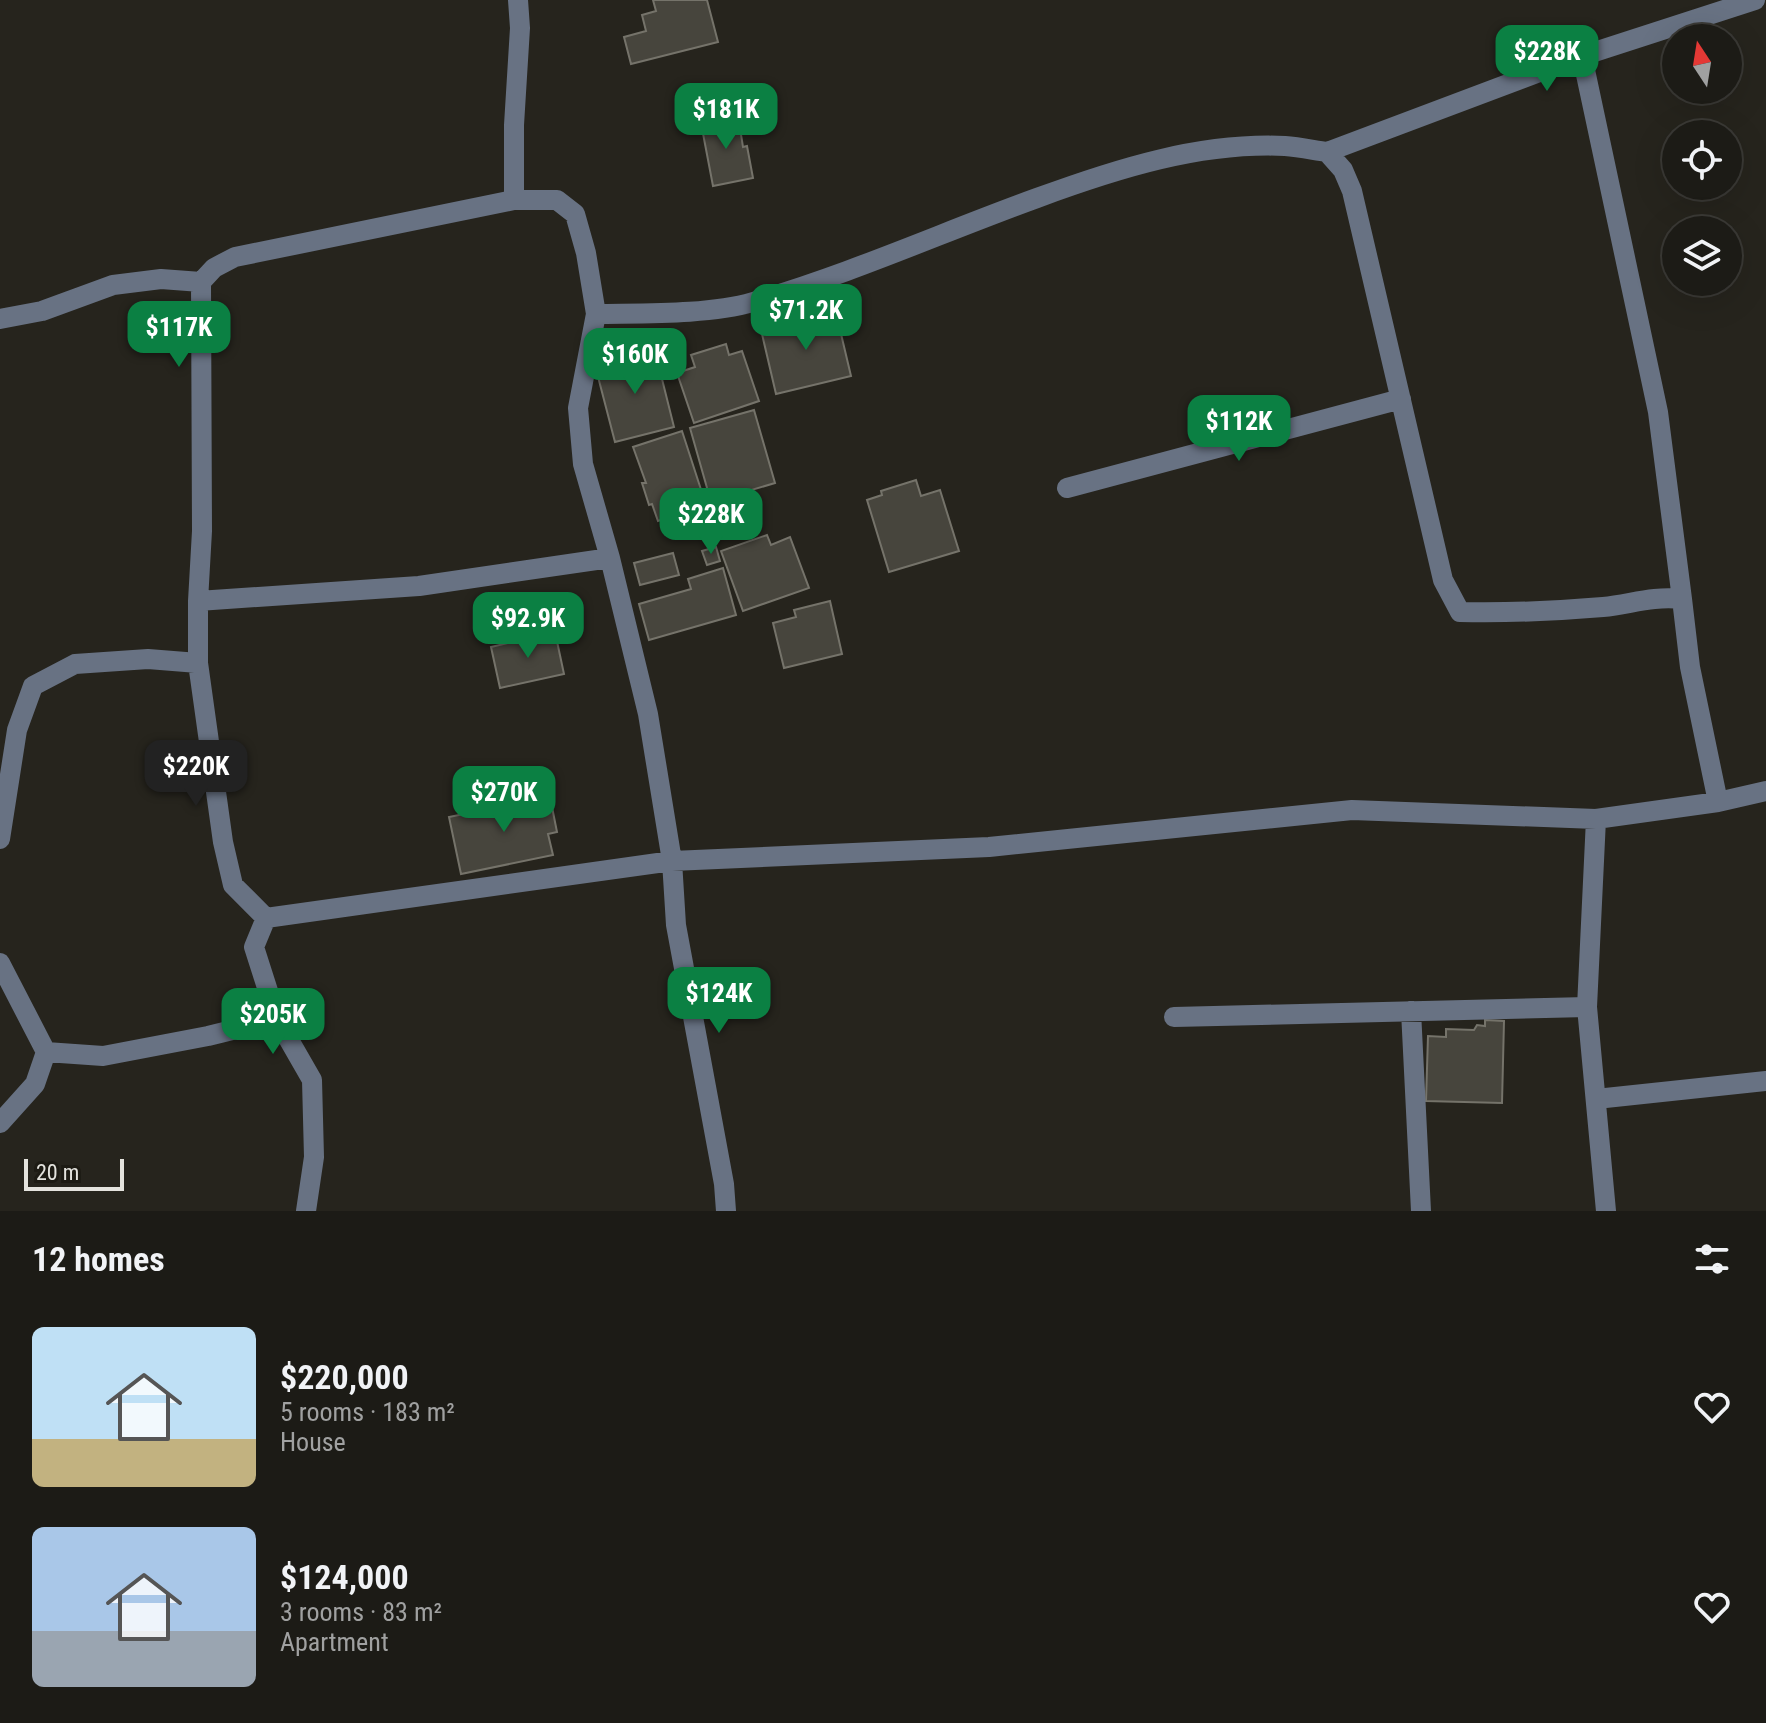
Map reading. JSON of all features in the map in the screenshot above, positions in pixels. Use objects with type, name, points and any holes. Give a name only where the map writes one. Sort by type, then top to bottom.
[{"type":"street","points":[[514,200],[514,125],[520,28],[518,0]]},
{"type":"street","points":[[596,314],[674,313],[750,303],[863,265],[1111,171],[1166,158],[1230,149],[1284,146],[1327,152],[1582,56],[1755,0]]},
{"type":"street","points":[[1582,56],[1658,412],[1690,667],[1718,802]]},
{"type":"street","points":[[1327,152],[1343,170],[1352,191],[1443,580],[1460,612],[1605,606],[1658,597],[1682,599]]},
{"type":"street","points":[[266,918],[233,885],[223,842],[198,663],[202,531],[201,282],[214,268],[235,257],[514,200],[557,200],[575,214],[586,253],[596,314],[578,408],[583,464],[610,558],[648,714],[672,861],[676,925],[724,1184],[726,1211]]},
{"type":"street","points":[[0,319],[42,311],[113,285],[161,279],[201,282]]},
{"type":"street","points":[[1067,488],[1401,399]]},
{"type":"street","points":[[198,601],[419,586],[610,558]]},
{"type":"street","points":[[0,839],[17,730],[33,686],[75,664],[148,659],[198,663]]},
{"type":"street","points":[[266,918],[672,861],[989,847],[1352,810],[1596,819],[1718,802],[1766,791]]},
{"type":"street","points":[[1596,819],[1587,1007],[1606,1211]]},
{"type":"street","points":[[266,918],[254,947],[277,1019],[312,1080],[314,1157],[306,1211]]},
{"type":"street","points":[[0,963],[46,1052],[35,1084],[0,1123]]},
{"type":"street","points":[[1174,1017],[1587,1007]]},
{"type":"street","points":[[1411,1011],[1421,1211]]},
{"type":"street","points":[[46,1052],[103,1056],[277,1019]]},
{"type":"street","points":[[1596,1099],[1766,1081]]},
{"type":"building","points":[[653,0],[707,0],[718,42],[631,64],[624,37],[646,31],[642,15],[656,11]]},
{"type":"building","points":[[738,116],[743,147],[747,146],[753,178],[713,186],[701,123]]},
{"type":"building","points":[[817,310],[820,321],[837,317],[851,376],[776,394],[762,334],[782,329],[779,318]]},
{"type":"building","points":[[726,344],[729,355],[742,351],[759,401],[694,423],[677,373],[695,367],[691,355]]},
{"type":"building","points":[[654,347],[674,427],[615,442],[596,369],[623,363],[621,355]]},
{"type":"building","points":[[754,410],[775,483],[711,502],[690,428]]},
{"type":"building","points":[[682,431],[706,505],[658,521],[652,504],[649,505],[642,483],[646,483],[633,447]]},
{"type":"building","points":[[916,480],[921,496],[940,490],[959,551],[889,572],[867,500],[882,495],[881,491]]},
{"type":"building","points":[[767,535],[771,545],[790,537],[809,588],[743,611],[721,551]]},
{"type":"building","points":[[716,547],[720,561],[707,565],[702,551]]},
{"type":"building","points":[[673,553],[679,575],[640,585],[634,563]]},
{"type":"building","points":[[723,568],[736,615],[649,640],[639,604],[691,589],[688,579]]},
{"type":"building","points":[[830,601],[842,654],[784,668],[773,623],[796,617],[794,610]]},
{"type":"building","points":[[555,632],[564,674],[500,688],[491,647]]},
{"type":"building","points":[[549,792],[557,832],[548,834],[553,855],[461,874],[449,817],[523,802],[522,797]]},
{"type":"building","points":[[1485,1020],[1504,1021],[1502,1103],[1426,1101],[1428,1036],[1446,1037],[1446,1029],[1474,1030],[1477,1025],[1485,1026]]}]
